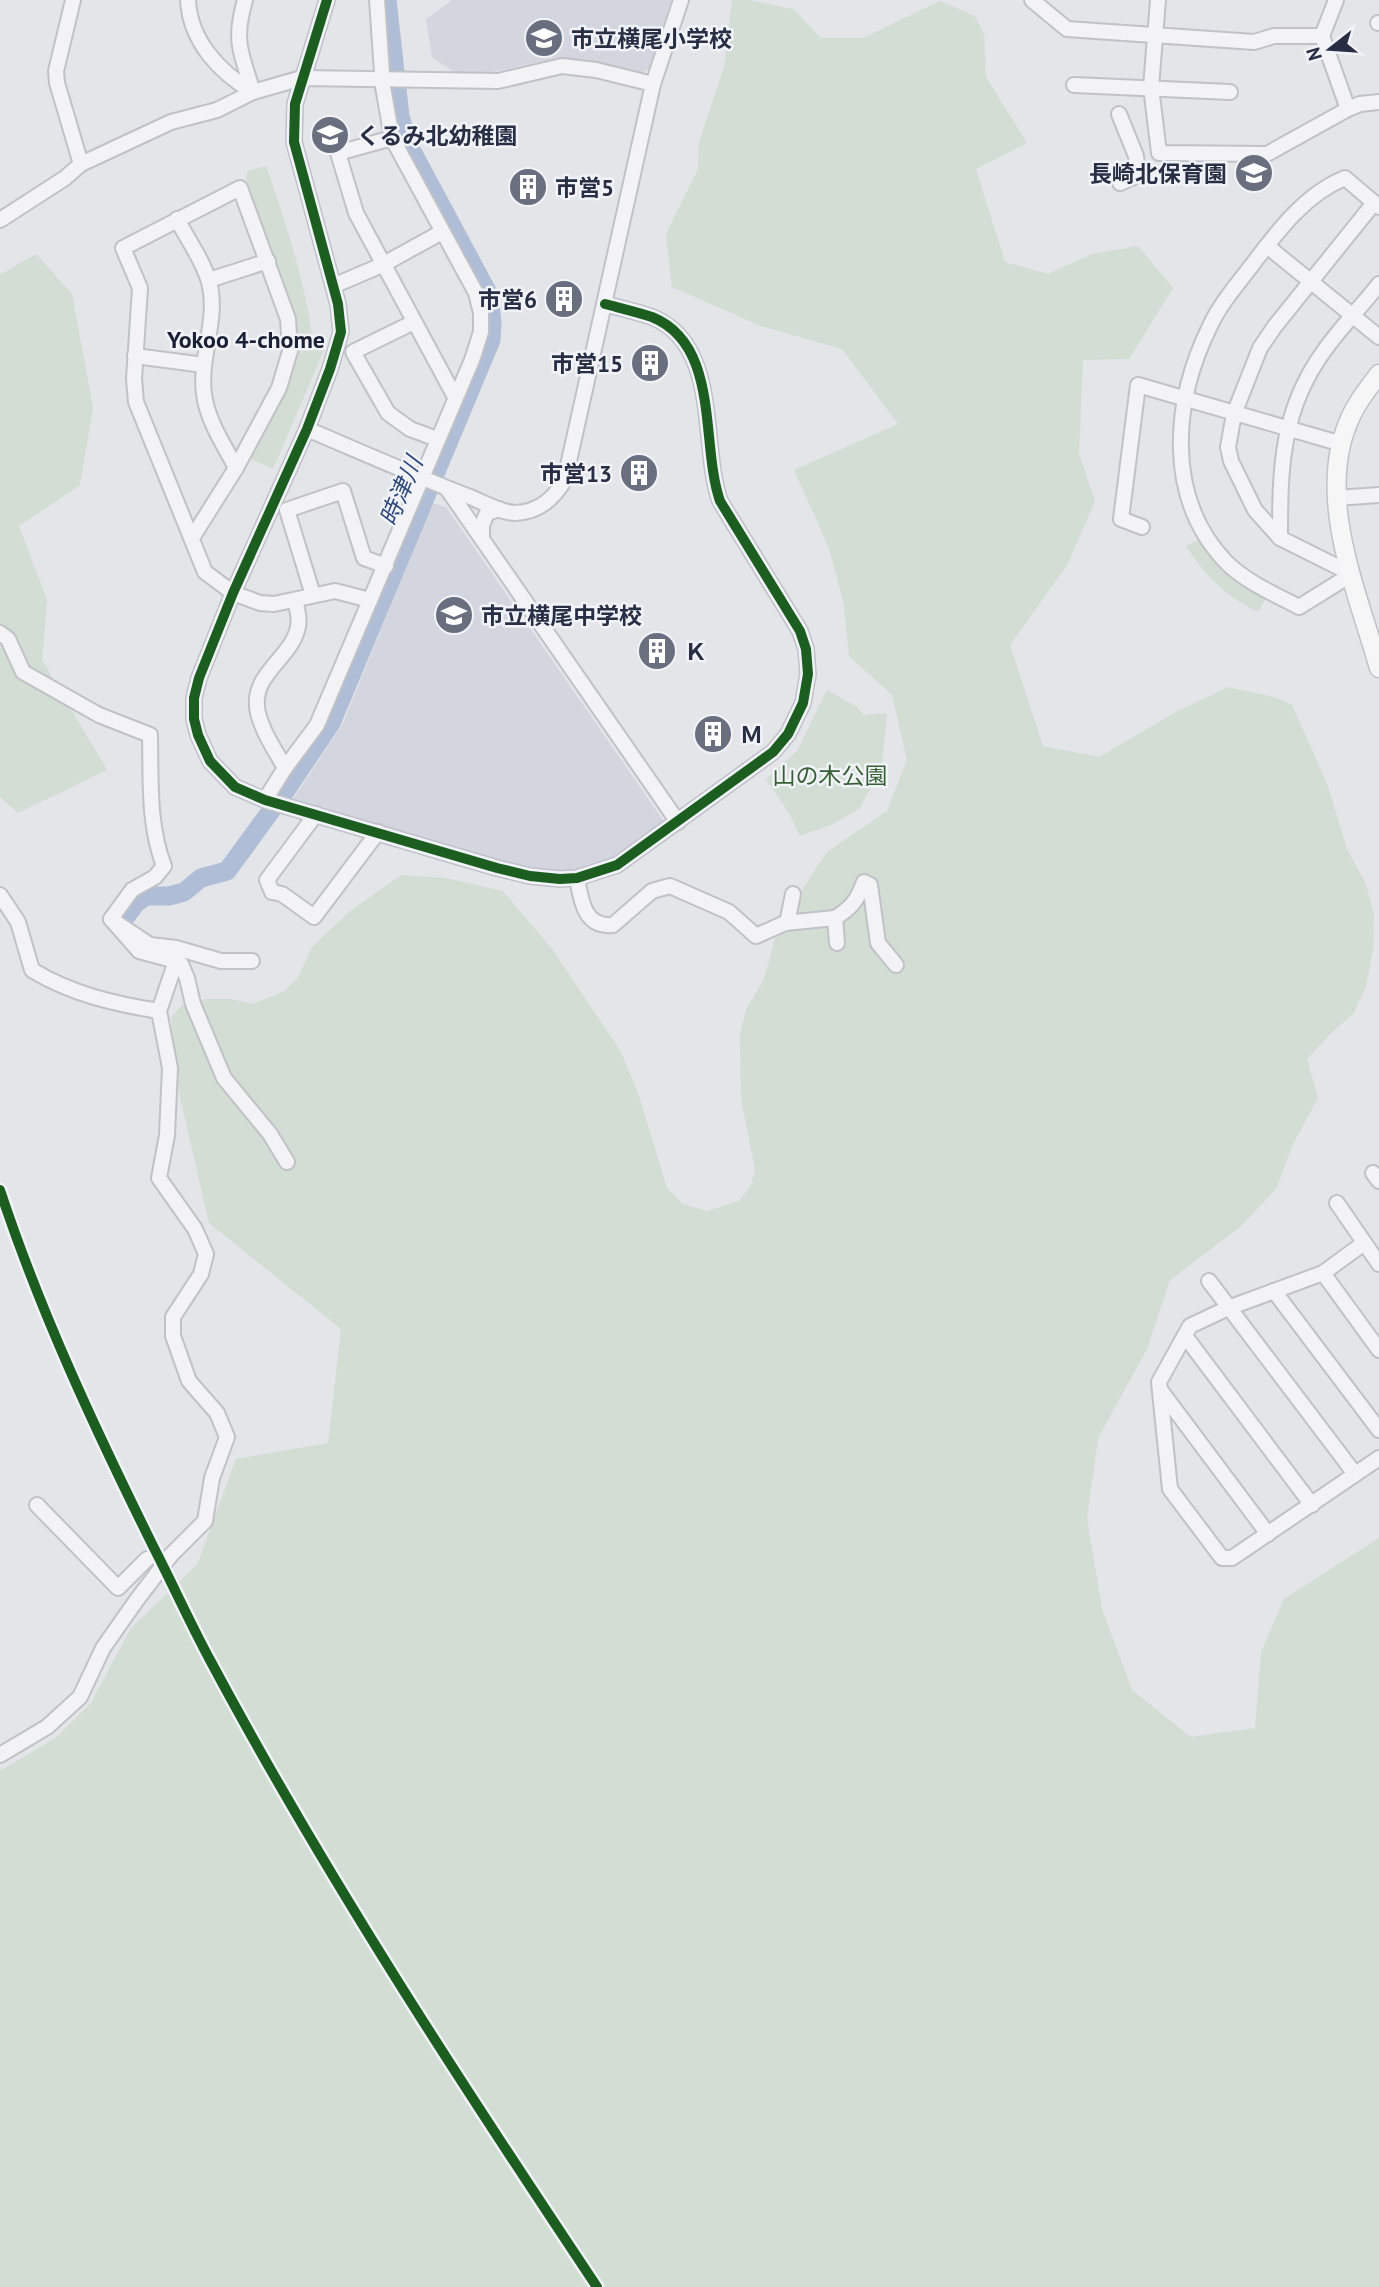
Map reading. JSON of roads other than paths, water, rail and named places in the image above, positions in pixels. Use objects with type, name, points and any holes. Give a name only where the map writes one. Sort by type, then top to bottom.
[{"type":"main road","points":[[1379,374],[1351,416],[1337,470],[1336,498],[1342,539],[1379,668]]},
{"type":"street","points":[[73,0],[55,71],[81,164]]},
{"type":"street","points":[[188,0],[195,33],[218,67],[232,80],[253,92]]},
{"type":"street","points":[[245,0],[238,30],[238,44],[253,92]]},
{"type":"street","points":[[327,0],[295,104],[294,142],[333,285],[341,332],[307,429],[233,593],[199,678],[194,698],[194,719],[198,735],[210,761],[235,787],[266,800],[530,876],[577,878],[617,865],[773,752],[788,734],[803,704],[808,674],[806,649],[800,631],[720,501],[714,484],[701,378],[688,347],[680,337],[654,318],[605,304]]},
{"type":"street","points":[[266,800],[317,724],[386,566],[472,360],[481,332],[481,313],[476,293],[392,138],[383,87],[376,0]]},
{"type":"street","points":[[307,429],[421,478],[513,513],[548,503],[557,494],[565,479],[653,84],[681,0]]},
{"type":"street","points":[[1032,0],[1067,29],[1254,41],[1274,36],[1322,36]]},
{"type":"street","points":[[1158,0],[1151,87],[1159,153]]},
{"type":"street","points":[[1336,0],[1322,36],[1348,108]]},
{"type":"street","points":[[0,220],[65,178],[81,164],[171,122],[217,110],[253,92],[302,78],[499,81],[562,65],[653,84]]},
{"type":"street","points":[[1074,85],[1230,92]]},
{"type":"street","points":[[1136,156],[1159,153],[1267,154],[1348,108],[1379,102]]},
{"type":"street","points":[[1119,114],[1136,156],[1138,176],[1120,183]]},
{"type":"street","points":[[392,138],[338,153],[356,213],[455,397]]},
{"type":"street","points":[[1345,178],[1377,205],[1310,281],[1260,348],[1234,414],[1228,447],[1231,461],[1255,510],[1280,538],[1352,574],[1299,607],[1261,588],[1226,562],[1208,538],[1184,487],[1181,432],[1193,365],[1211,324],[1228,297],[1283,225],[1311,200],[1345,178]]},
{"type":"street","points":[[192,538],[236,467],[279,388],[290,351],[288,318],[240,188],[123,248],[140,288],[135,356],[136,402],[205,572],[233,593],[260,603],[274,604],[335,590],[370,600]]},
{"type":"street","points":[[177,219],[209,280],[212,299],[204,365],[204,394],[212,420],[236,467]]},
{"type":"street","points":[[333,285],[382,265],[442,232]]},
{"type":"street","points":[[1267,246],[1379,337]]},
{"type":"street","points":[[209,280],[268,261]]},
{"type":"street","points":[[1280,538],[1280,476],[1287,429],[1301,388],[1323,352],[1379,284]]},
{"type":"street","points":[[414,322],[353,352],[388,413],[410,429],[437,439]]},
{"type":"street","points":[[135,356],[204,365]]},
{"type":"street","points":[[1142,527],[1121,519],[1138,385],[1342,444]]},
{"type":"street","points":[[447,488],[678,822]]},
{"type":"street","points":[[313,595],[287,510],[343,491],[364,558],[386,566]]},
{"type":"street","points":[[1336,498],[1379,495]]},
{"type":"street","points":[[482,538],[482,525],[488,513],[499,509]]},
{"type":"street","points":[[285,768],[262,727],[257,710],[257,693],[267,673],[293,640],[299,624],[295,600]]},
{"type":"street","points":[[0,633],[8,639],[23,672],[99,715],[150,735],[151,802],[158,851],[164,866],[155,877],[132,890],[111,919]]},
{"type":"street","points":[[316,814],[267,880],[271,892],[282,894],[314,917],[378,832]]},
{"type":"street","points":[[577,878],[584,910],[594,923],[613,925],[652,891],[670,886],[729,912],[756,936],[787,923],[835,918],[852,908],[864,882],[870,885],[878,943],[896,965]]},
{"type":"street","points":[[787,923],[793,894]]},
{"type":"street","points":[[0,895],[18,922],[32,970],[53,983],[116,1004],[159,1011]]},
{"type":"street","points":[[835,918],[837,943]]},
{"type":"street","points":[[111,919],[150,945],[176,948],[221,961],[252,961]]},
{"type":"street","points":[[111,919],[139,951],[181,964],[193,1004],[224,1078],[270,1134],[287,1162]]},
{"type":"street","points":[[0,1755],[47,1727],[80,1697],[103,1648],[136,1601],[171,1555],[205,1521],[212,1479],[227,1437],[218,1413],[189,1381],[173,1336],[173,1317],[201,1274],[206,1254],[195,1229],[159,1178],[167,1135],[170,1068],[159,1011],[176,961]]},
{"type":"street","points":[[1337,1203],[1379,1264]]},
{"type":"street","points":[[1364,1243],[1323,1273],[1228,1308],[1190,1326],[1160,1382],[1160,1390],[1170,1489],[1222,1558],[1233,1558],[1379,1458]]},
{"type":"street","points":[[1323,1273],[1379,1350]]},
{"type":"street","points":[[1209,1281],[1355,1474]]},
{"type":"street","points":[[1274,1291],[1379,1430]]},
{"type":"street","points":[[1185,1336],[1312,1505]]},
{"type":"street","points":[[1160,1390],[1268,1534]]},
{"type":"street","points":[[37,1505],[118,1588],[147,1559]]},
{"type":"waterway","name":"時津川","points":[[127,915],[136,903],[146,896],[169,896],[184,892],[201,878],[227,871],[331,723],[491,340],[489,295],[408,144],[400,116],[387,0]]},
{"type":"tunnel","points":[[0,1190],[33,1282],[91,1416],[195,1632],[254,1741],[396,1978],[597,2287]]},
{"type":"place","name":"市立横尾小学校","points":[[544,38]]},
{"type":"place","name":"くるみ北幼稚園","points":[[330,135]]},
{"type":"place","name":"長崎北保育園","points":[[1254,173]]},
{"type":"place","name":"市営5","points":[[528,187]]},
{"type":"place","name":"市営6","points":[[564,299]]},
{"type":"place","name":"市営15","points":[[650,363]]},
{"type":"place","name":"市営13","points":[[639,473]]},
{"type":"place","name":"市立横尾中学校","points":[[454,615]]},
{"type":"place","name":"Ｋ","points":[[657,651]]},
{"type":"place","name":"Ｍ","points":[[713,734]]},
{"type":"district","name":"Yokoo 4-chome","points":[[246,339]]},
{"type":"park label","name":"山の木公園","points":[[830,775]]}]
